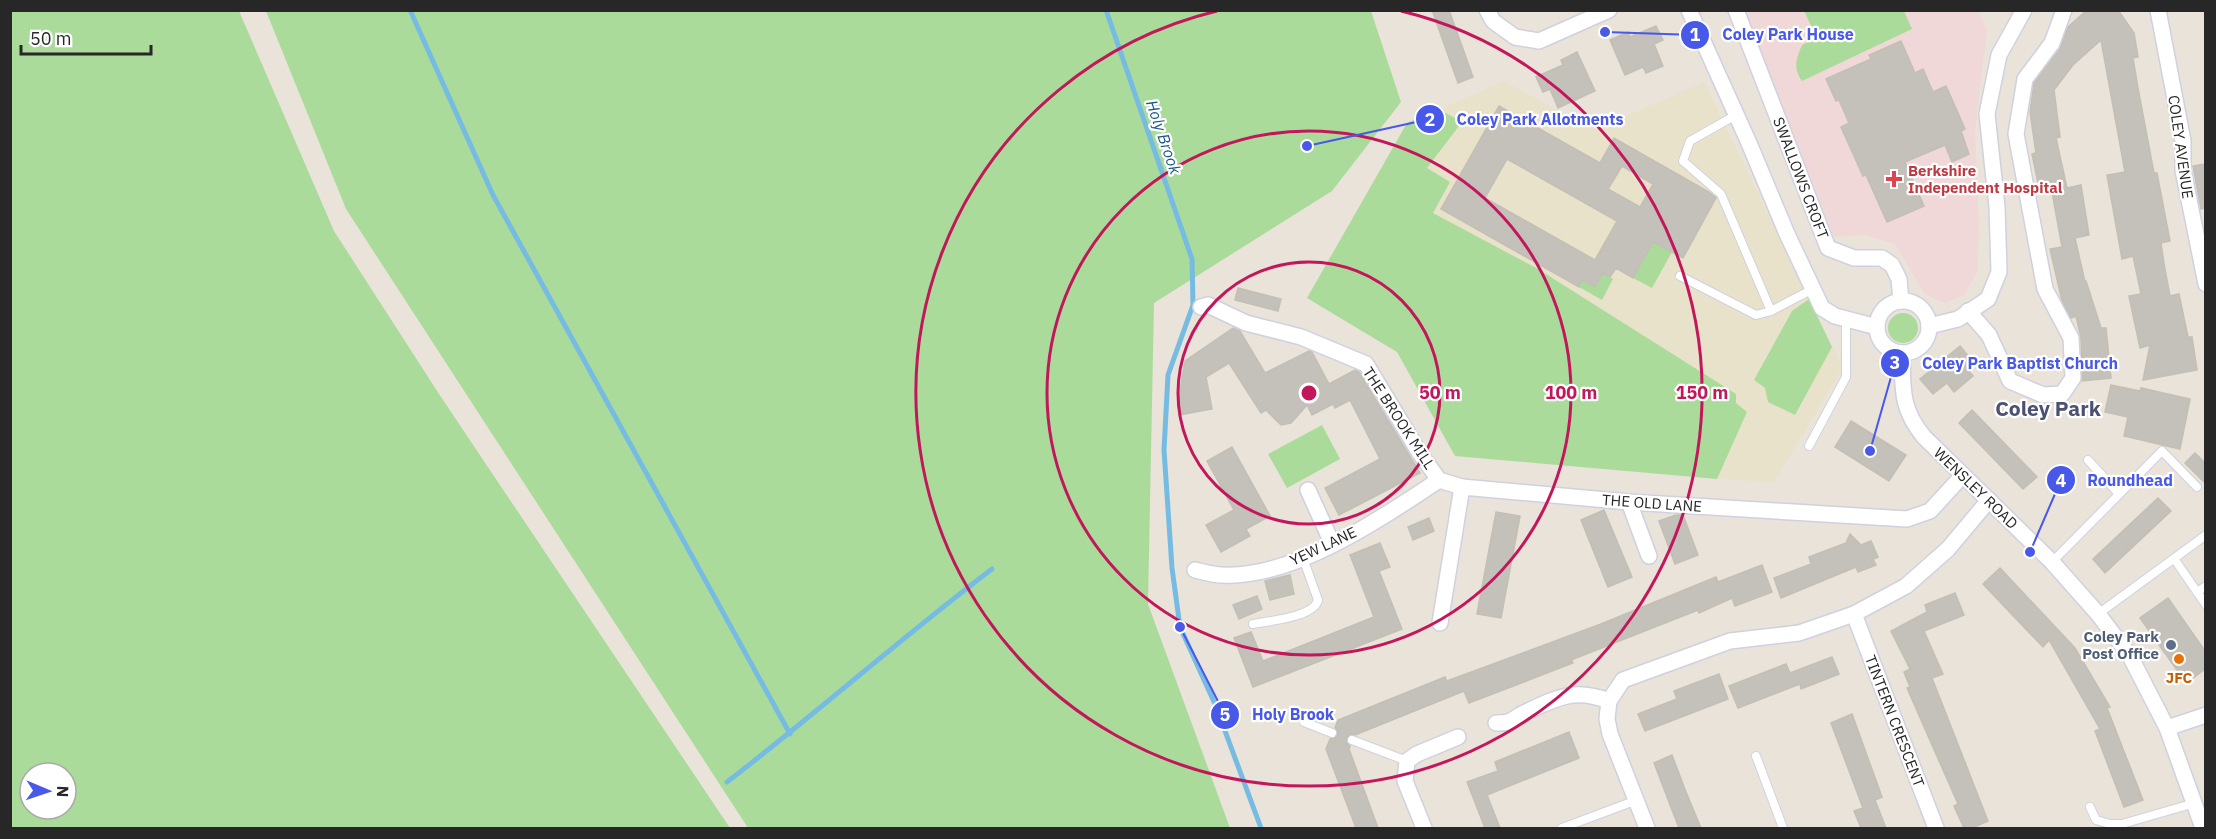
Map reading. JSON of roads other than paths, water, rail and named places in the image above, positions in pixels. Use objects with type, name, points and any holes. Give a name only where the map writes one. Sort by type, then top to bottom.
[{"type":"street","points":[[1487,10],[1493,21],[1515,37],[1539,41],[1609,10]]},
{"type":"street","points":[[1689,10],[1787,234],[1822,308],[1835,316],[1877,327]]},
{"type":"street","name":"SWALLOWS CROFT","points":[[1736,10],[1828,248],[1854,258],[1882,258],[1892,265],[1899,279],[1901,301]]},
{"type":"street","points":[[1929,326],[1958,319],[1988,299],[1999,272],[1997,207],[1987,114],[1999,55],[2024,10]]},
{"type":"street","points":[[1968,311],[1989,335],[2010,381],[2043,395],[2062,394],[2073,378],[2071,338],[2044,289],[2016,134],[2025,79],[2052,43],[2064,10]]},
{"type":"street","name":"COLEY AVENUE","points":[[2158,10],[2183,141],[2183,170],[2205,284]]},
{"type":"street","points":[[1901,301],[1917,305],[1927,318],[1929,326],[1923,343],[1914,350],[1902,353],[1894,351],[1882,342],[1877,327],[1881,312],[1893,302],[1901,301]]},
{"type":"street","name":"THE BROOK MILL","points":[[1201,307],[1208,305],[1246,323],[1301,337],[1366,364],[1419,453],[1439,480],[1462,487]]},
{"type":"street","name":"WENSLEY ROAD","points":[[1902,353],[1905,405],[1912,423],[2052,562],[2098,614],[2130,656],[2167,728],[2203,828]]},
{"type":"street","name":"THE OLD LANE","points":[[1462,487],[1629,501],[1907,519],[1930,511],[1963,475]]},
{"type":"street","name":"YEW LANE","points":[[1195,570],[1222,575],[1246,574],[1303,558],[1382,518],[1439,480]]},
{"type":"street","points":[[1440,622],[1462,487]]},
{"type":"street","points":[[1308,490],[1332,543]]},
{"type":"street","points":[[1647,828],[1610,734],[1607,719],[1609,700],[1623,680],[1730,641],[1799,633],[1854,614],[1906,586],[1948,549],[1989,500]]},
{"type":"street","points":[[1629,501],[1649,556]]},
{"type":"street","name":"TINTERN CRESCENT","points":[[1854,614],[1936,828]]},
{"type":"street","points":[[1496,723],[1510,723],[1524,712],[1573,693],[1591,694],[1609,700]]},
{"type":"street","points":[[2167,728],[2205,715]]},
{"type":"street","points":[[1424,828],[1405,781],[1407,761],[1417,754],[1458,737]]},
{"type":"lane","points":[[1736,115],[1690,141],[1683,161],[1721,194],[1771,311]]},
{"type":"lane","points":[[1680,276],[1755,315],[1771,311],[1813,289]]},
{"type":"lane","points":[[1809,446],[1846,377],[1846,319]]},
{"type":"lane","points":[[2052,562],[2162,451],[2197,487]]},
{"type":"lane","points":[[2088,460],[2119,494]]},
{"type":"lane","points":[[2098,614],[2175,560],[2205,535]]},
{"type":"lane","points":[[1254,624],[1313,610],[1318,600],[1303,558]]},
{"type":"lane","points":[[2175,560],[2205,605]]},
{"type":"lane","points":[[2197,592],[2205,586]]},
{"type":"lane","points":[[1304,722],[1332,733]]},
{"type":"lane","points":[[1352,740],[1407,761]]},
{"type":"lane","points":[[1756,756],[1783,828]]},
{"type":"lane","points":[[1562,828],[1637,800]]},
{"type":"lane","points":[[2090,807],[2096,820],[2110,824],[2122,824],[2195,803]]},
{"type":"waterway","points":[[410,10],[493,195],[790,734]]},
{"type":"waterway","name":"Holy Brook","points":[[1106,10],[1192,259],[1193,305],[1168,375],[1164,450],[1172,568],[1180,627],[1215,704],[1261,828]]},
{"type":"waterway","points":[[727,782],[992,569]]},
{"type":"place","name":"Coley Park House","points":[[1605,32]]},
{"type":"place","name":"Coley Park Allotments","points":[[1307,146]]},
{"type":"place","name":"Berkshire Independent Hospital","points":[[1894,179]]},
{"type":"place","name":"Coley Park Baptist Church","points":[[1870,451]]},
{"type":"place","name":"Roundhead","points":[[2030,552]]},
{"type":"place","name":"Holy Brook","points":[[1180,627]]},
{"type":"place","name":"Coley Park Post Office","points":[[2171,645]]},
{"type":"place","name":"JFC","points":[[2179,659]]},
{"type":"district","name":"Coley Park","points":[[2048,408]]}]
